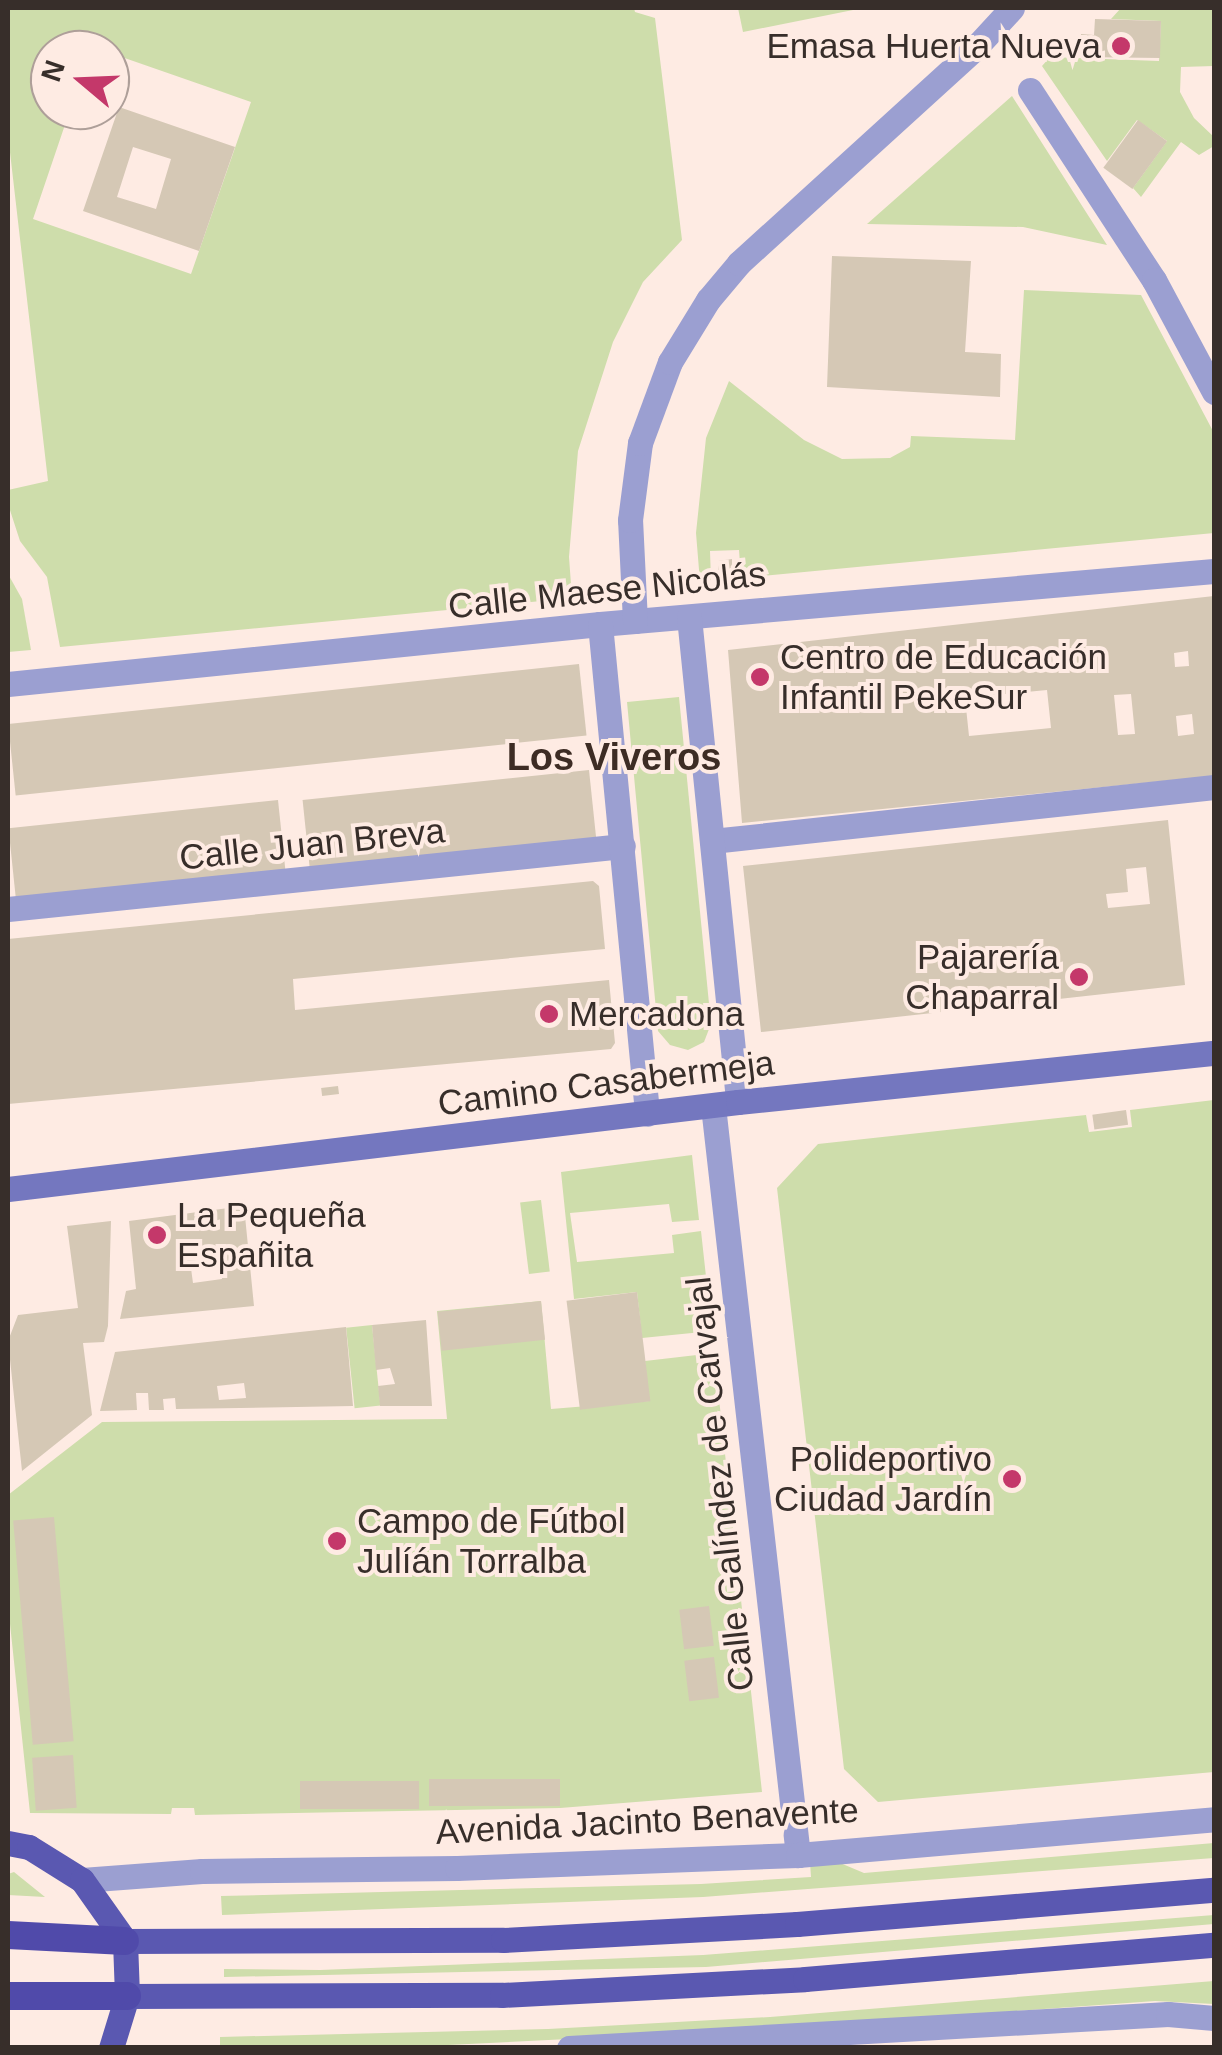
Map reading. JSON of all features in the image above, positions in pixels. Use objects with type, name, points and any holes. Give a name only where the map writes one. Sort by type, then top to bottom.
[{"type":"highway","points":[[8,1935],[125,1941]]},
{"type":"highway","points":[[8,1996],[127,1996]]},
{"type":"main road","name":"Camino Casabermeja","points":[[8,1190],[726,1104],[1214,1053]]},
{"type":"main road","points":[[8,1822],[18,1845],[82,1880],[125,1941],[127,1996],[111,2048]]},
{"type":"main road","points":[[125,1941],[502,1940],[797,1924],[1214,1890]]},
{"type":"main road","points":[[127,1996],[540,1993],[805,1980],[1214,1945]]},
{"type":"street","points":[[634,621],[630,520],[640,444],[670,362],[708,300],[739,262],[976,47],[1012,8]]},
{"type":"street","points":[[1030,90],[1154,280],[1214,392]]},
{"type":"street","name":"Calle Maese Nicolás","points":[[8,684],[600,624],[1214,571]]},
{"type":"street","name":"Calle Galíndez de Carvajal","points":[[689,617],[712,841],[726,1104],[798,1855]]},
{"type":"street","points":[[600,624],[648,1114]]},
{"type":"street","points":[[712,841],[1214,787]]},
{"type":"street","name":"Calle Juan Breva","points":[[8,909],[622,846]]},
{"type":"street","name":"Avenida Jacinto Benavente","points":[[82,1880],[202,1871],[456,1868],[798,1855],[1214,1819]]},
{"type":"street","points":[[569,2048],[1168,2014],[1214,2018]]},
{"type":"green space","points":[[8,8],[634,8],[635,12],[655,18],[682,240],[643,282],[613,342],[578,451],[569,557],[572,598],[60,647],[47,577],[20,541],[8,504],[8,490],[48,481],[8,135]],"holes":[[[30,30],[130,30],[130,60],[251,102],[191,274],[33,219],[63,130],[30,130]]]},
{"type":"green space","points":[[738,8],[863,8],[743,32]]},
{"type":"green space","points":[[1121,8],[1214,8],[1214,66],[1181,67],[1180,92],[1194,118],[1214,137],[1214,146],[1199,155],[1181,142],[1141,197],[1133,188],[1167,141],[1137,120],[1107,161],[1042,66],[1050,57],[1159,61],[1161,21],[1111,19]]},
{"type":"green space","points":[[1012,96],[1107,245],[1023,227],[867,224]]},
{"type":"green space","points":[[1024,290],[1141,295],[1214,433],[1214,533],[741,578],[739,550],[710,551],[711,580],[700,582],[696,533],[706,438],[729,381],[804,440],[842,459],[890,458],[910,447],[911,436],[1015,440]]},
{"type":"green space","points":[[8,574],[22,599],[31,650],[8,652]]},
{"type":"green space","points":[[679,697],[711,1024],[704,1042],[688,1050],[670,1045],[658,1031],[627,702]]},
{"type":"green space","name":"Polideportivo Ciudad Jardín","points":[[1214,1100],[1214,1772],[878,1802],[844,1769],[777,1188],[818,1144],[1086,1115],[1089,1132],[1132,1127],[1130,1110]]},
{"type":"green space","points":[[692,1155],[699,1220],[672,1222],[669,1204],[570,1213],[577,1262],[674,1253],[672,1235],[701,1231],[712,1331],[642,1338],[637,1292],[574,1299],[561,1172]]},
{"type":"green space","points":[[541,1200],[550,1271],[529,1274],[520,1203]]},
{"type":"green space","name":"Campo de Fútbol Julíán Torralba","points":[[541,1301],[551,1409],[649,1401],[645,1361],[714,1353],[762,1792],[560,1808],[195,1815],[194,1808],[172,1808],[171,1814],[30,1813],[8,1605],[8,1495],[102,1422],[447,1419],[437,1311]]},
{"type":"green space","points":[[372,1325],[380,1406],[355,1408],[346,1328]]},
{"type":"green space","points":[[1214,1843],[1214,1858],[703,1897],[222,1915],[221,1896],[701,1884],[811,1877],[810,1862],[833,1860],[864,1873]]},
{"type":"green space","points":[[14,1872],[45,1897],[8,1895],[8,1874]]},
{"type":"green space","points":[[1214,1915],[1214,1924],[706,1967],[224,1977],[224,1969],[320,1970],[703,1955]]},
{"type":"green space","points":[[1214,1981],[1214,2004],[1155,2001],[770,2029],[407,2047],[220,2048],[220,2037],[548,2029],[770,2017]]},
{"type":"building","name":"Emasa Huerta Nueva","points":[[1095,19],[1161,21],[1160,58],[1081,57],[1081,34],[1094,35]]},
{"type":"building","points":[[130,111],[235,147],[199,251],[83,211],[111,130],[130,130]],"holes":[[[133,147],[171,159],[156,209],[117,197]]]},
{"type":"building","points":[[1138,120],[1167,141],[1132,189],[1103,168]]},
{"type":"building","points":[[832,256],[971,261],[965,352],[1001,354],[1000,397],[827,387]]},
{"type":"building","points":[[732,559],[732,573],[718,574],[718,561]]},
{"type":"building","points":[[1214,596],[1214,776],[742,823],[728,650]],"holes":[[[1188,651],[1189,666],[1175,667],[1174,653]],[[1047,690],[1051,728],[969,736],[965,698]],[[1131,694],[1135,734],[1118,735],[1114,695]],[[1192,714],[1194,734],[1178,736],[1176,716]]]},
{"type":"building","points":[[579,664],[587,736],[16,796],[8,724]]},
{"type":"building","points":[[589,770],[596,841],[310,871],[303,800]]},
{"type":"building","points":[[278,800],[286,872],[16,900],[8,828]]},
{"type":"building","points":[[1168,820],[1185,985],[761,1032],[743,866]],"holes":[[[1146,867],[1150,904],[1108,908],[1106,894],[1128,892],[1126,869]]]},
{"type":"building","points":[[593,881],[599,886],[605,949],[293,979],[295,1010],[609,980],[615,1043],[611,1049],[8,1104],[8,939]]},
{"type":"building","points":[[338,1086],[339,1094],[322,1096],[321,1088]]},
{"type":"building","points":[[1126,1110],[1128,1125],[1094,1130],[1092,1115]]},
{"type":"building","points":[[244,1206],[254,1306],[120,1319],[126,1291],[136,1289],[129,1221]],"holes":[[[220,1257],[222,1279],[193,1283],[190,1261]]]},
{"type":"building","points":[[111,1221],[108,1326],[104,1342],[83,1343],[92,1415],[22,1471],[8,1341],[18,1315],[78,1308],[67,1226]]},
{"type":"building","points":[[637,1292],[650,1401],[580,1410],[567,1301]]},
{"type":"building","points":[[541,1301],[545,1340],[442,1351],[438,1312]]},
{"type":"building","points":[[426,1320],[432,1406],[380,1406],[378,1386],[395,1384],[390,1368],[376,1370],[372,1325]]},
{"type":"building","points":[[346,1327],[353,1406],[176,1409],[175,1398],[163,1399],[164,1410],[149,1410],[148,1393],[136,1393],[137,1410],[100,1411],[115,1352]],"holes":[[[244,1383],[246,1398],[219,1400],[217,1386]]]},
{"type":"building","points":[[54,1517],[74,1741],[33,1745],[13,1521]]},
{"type":"building","points":[[709,1606],[714,1646],[684,1649],[679,1610]]},
{"type":"building","points":[[714,1657],[719,1698],[689,1701],[684,1661]]},
{"type":"building","points":[[73,1755],[77,1808],[36,1811],[32,1758]]},
{"type":"building","points":[[429,1779],[560,1779],[560,1806],[429,1806]]},
{"type":"building","points":[[300,1781],[419,1781],[419,1809],[300,1809]]},
{"type":"place","name":"Emasa Huerta Nueva","points":[[1121,46]]},
{"type":"place","name":"Centro de Educación Infantil PekeSur","points":[[760,677]]},
{"type":"place","name":"Pajarería Chaparral","points":[[1079,977]]},
{"type":"place","name":"Mercadona","points":[[549,1014]]},
{"type":"place","name":"La Pequeña Españita","points":[[157,1235]]},
{"type":"place","name":"Polideportivo Ciudad Jardín","points":[[1012,1479]]},
{"type":"place","name":"Campo de Fútbol Julíán Torralba","points":[[337,1541]]},
{"type":"district","name":"Los Viveros","points":[[614,758]]}]
